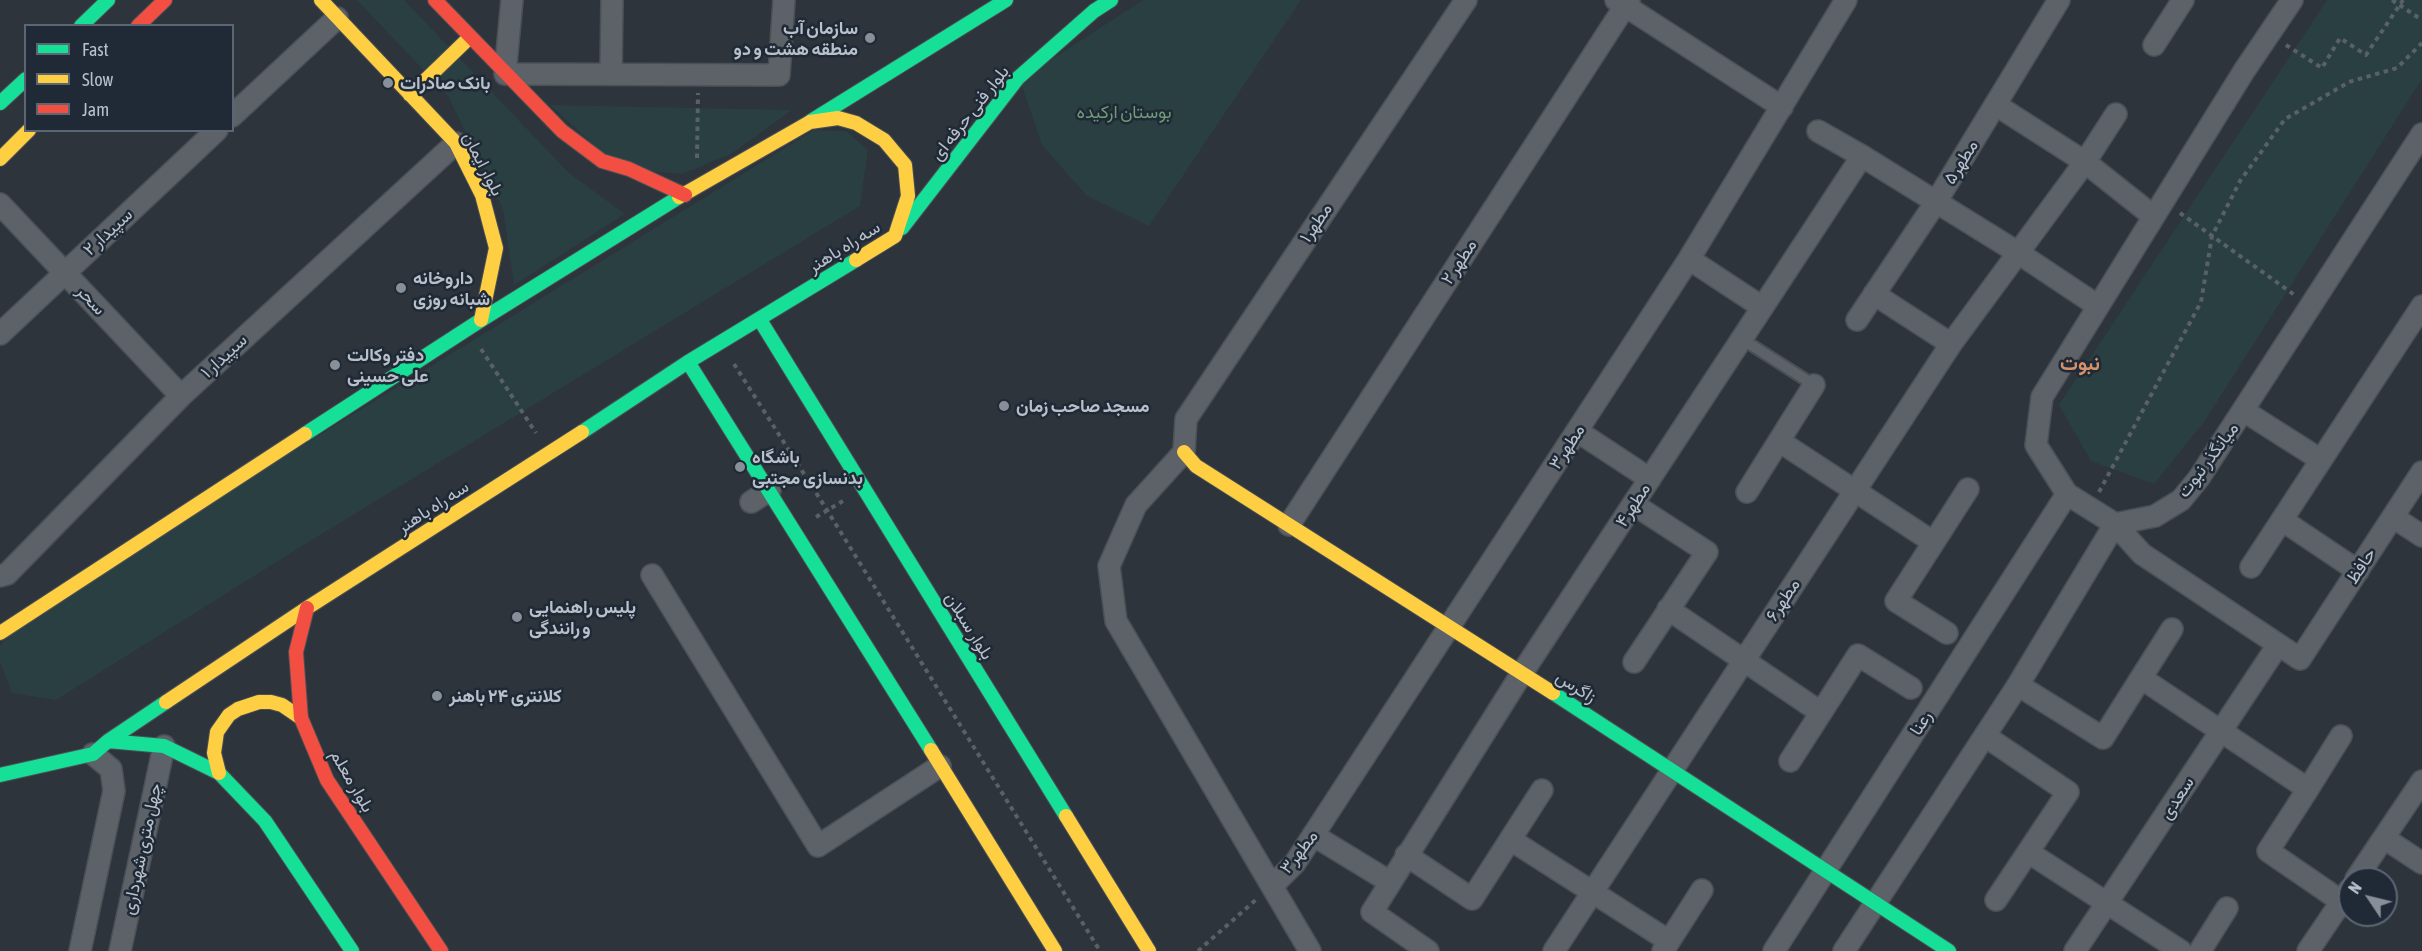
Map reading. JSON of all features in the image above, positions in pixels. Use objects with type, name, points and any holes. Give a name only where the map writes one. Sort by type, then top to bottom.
[{"type":"main road","points":[[83,24],[108,0]]},
{"type":"main road","points":[[140,24],[165,0]]},
{"type":"main road","name":"بلوار ایمان","points":[[321,0],[456,143],[482,195],[496,248],[481,320]]},
{"type":"main road","points":[[435,0],[562,132],[602,161],[629,169],[684,195]]},
{"type":"main road","points":[[810,122],[1006,0]]},
{"type":"main road","name":"بلوار فنی حرفه ای","points":[[895,236],[1018,78],[1094,11],[1111,0]]},
{"type":"main road","points":[[410,95],[470,38]]},
{"type":"main road","points":[[0,104],[24,81]]},
{"type":"main road","name":"سه راه باهنر","points":[[0,633],[481,320],[697,186],[810,122],[838,118],[856,123],[884,140],[905,165],[908,196],[895,236],[688,362],[307,608],[100,748],[0,775]]},
{"type":"main road","points":[[0,159],[27,132]]},
{"type":"main road","name":"بلوار سبلان","points":[[760,320],[1149,951]]},
{"type":"main road","points":[[688,362],[770,490],[1055,951]]},
{"type":"main road","name":"زاگرس","points":[[1184,452],[1196,466],[1522,673],[1949,951]]},
{"type":"main road","name":"بلوار معلم","points":[[307,608],[296,652],[301,718],[327,780],[441,951]]},
{"type":"main road","points":[[219,773],[214,753],[217,732],[222,723],[238,709],[259,702],[271,702],[282,705],[301,718]]},
{"type":"main road","points":[[100,748],[164,746],[219,773],[266,821],[352,951]]},
{"type":"street","points":[[512,0],[505,74],[698,75],[779,75],[784,0]]},
{"type":"street","points":[[611,74],[612,0]]},
{"type":"street","name":"مطهر۱","points":[[1184,452],[1186,419],[1466,0]]},
{"type":"street","name":"مطهر۳","points":[[1273,885],[1295,863],[1689,259],[1846,0]]},
{"type":"street","name":"مطهر۵","points":[[1857,320],[1936,202],[2059,0]]},
{"type":"street","points":[[2154,45],[2183,0]]},
{"type":"street","points":[[2278,645],[2142,554],[2115,524],[2067,494],[2036,445],[2042,397],[2157,208],[2292,0]]},
{"type":"street","points":[[1624,2],[1782,107]]},
{"type":"street","name":"مطهر ۲","points":[[1289,525],[1624,2]]},
{"type":"street","points":[[234,114],[337,18]]},
{"type":"street","points":[[1996,105],[2157,208]]},
{"type":"street","name":"مطهر۶","points":[[1554,951],[1951,344],[2085,162],[2116,114]]},
{"type":"street","points":[[1818,131],[2017,252],[2098,306]]},
{"type":"street","name":"سپیدار ۲","points":[[0,334],[215,132]]},
{"type":"street","name":"میانگذر نبوت","points":[[2115,524],[2155,516],[2181,500],[2199,478],[2312,307],[2422,134]]},
{"type":"street","name":"سپیدار ۱","points":[[0,576],[7,574],[181,396],[456,143]]},
{"type":"street","name":"مطهر۴","points":[[1428,951],[1372,912],[1522,673],[1862,156]]},
{"type":"street","name":"سحر","points":[[0,204],[181,396]]},
{"type":"street","points":[[1689,259],[1762,307]]},
{"type":"street","points":[[1874,294],[1951,344]]},
{"type":"street","points":[[2251,567],[2321,460],[2419,319]]},
{"type":"street","points":[[1747,492],[1814,385]]},
{"type":"street","points":[[2244,411],[2321,460]]},
{"type":"street","points":[[1577,430],[1650,479]]},
{"type":"street","points":[[1779,441],[1933,542]]},
{"type":"street","points":[[1184,452],[1136,505],[1109,566],[1116,621],[1310,951]]},
{"type":"street","name":"حافظ","points":[[2278,645],[2300,659],[2422,472]]},
{"type":"street","points":[[1947,633],[1896,601],[1968,489]]},
{"type":"street","points":[[751,502],[770,490]]},
{"type":"street","name":"رعنا","points":[[1774,951],[2067,494]]},
{"type":"street","points":[[1634,504],[1707,552],[1634,662]]},
{"type":"street","points":[[2393,516],[2422,536]]},
{"type":"street","points":[[2282,520],[2358,571]]},
{"type":"street","points":[[1844,951],[2018,685],[2115,524]]},
{"type":"street","points":[[652,575],[818,846],[940,766]]},
{"type":"street","points":[[1668,609],[1820,712]]},
{"type":"street","points":[[2018,685],[2103,738],[2172,629]]},
{"type":"street","name":"سعدی","points":[[2075,951],[2278,645]]},
{"type":"street","points":[[1790,760],[1858,655],[1911,688]]},
{"type":"street","points":[[2141,678],[2308,789]]},
{"type":"street","points":[[1984,736],[2068,792],[1996,900]]},
{"type":"street","points":[[2338,890],[2268,851],[2341,736]]},
{"type":"street","name":"چهل متری شهرداری","points":[[120,951],[164,746]]},
{"type":"street","points":[[80,951],[114,791],[111,769],[100,748]]},
{"type":"street","points":[[2364,867],[2422,781]]},
{"type":"street","points":[[1406,855],[1472,899],[1542,790]]},
{"type":"street","points":[[1313,835],[1390,882]]},
{"type":"street","points":[[2384,838],[2422,863]]},
{"type":"street","points":[[1511,840],[1592,892],[1666,946],[1702,890]]},
{"type":"street","points":[[2028,852],[2181,951]]},
{"type":"street","points":[[2309,951],[2338,906]]},
{"type":"street","points":[[2200,951],[2226,908]]},
{"type":"lane","points":[[1742,339],[1814,385]]},
{"type":"path","points":[[2392,0],[2422,20]]},
{"type":"path","points":[[2269,33],[2322,68],[2340,38],[2366,55],[2403,0]]},
{"type":"path","points":[[2090,508],[2201,302],[2212,236],[2240,182],[2285,119],[2349,82],[2397,68],[2422,43]]},
{"type":"path","points":[[697,186],[698,75]]},
{"type":"path","points":[[2157,208],[2212,236],[2312,307]]},
{"type":"path","points":[[468,329],[550,453]]},
{"type":"path","points":[[720,342],[827,510],[1100,951]]},
{"type":"path","points":[[794,530],[863,489]]},
{"type":"path","points":[[1198,951],[1273,885]]},
{"type":"green space","points":[[357,0],[404,0],[569,173],[625,214],[514,285],[503,209],[448,96]]},
{"type":"green space","name":"بوستان ارکیده","points":[[1143,0],[1301,0],[1149,226],[1087,196],[1042,145],[1020,80]]},
{"type":"green space","points":[[2327,0],[2422,0],[2422,79],[2204,422],[2154,484],[2091,461],[2059,405]]},
{"type":"green space","points":[[550,105],[792,110],[731,154],[682,174],[645,171],[606,156]]},
{"type":"green space","points":[[814,130],[846,131],[868,150],[860,206],[315,538],[56,700],[12,693],[0,662],[0,646],[26,616]]},
{"type":"traffic: fast","points":[[83,24],[108,0]]},
{"type":"traffic: fast","points":[[811,121],[1006,0]]},
{"type":"traffic: fast","points":[[902,228],[1018,78],[1094,11],[1111,0]]},
{"type":"traffic: fast","points":[[0,103],[24,81]]},
{"type":"traffic: fast","points":[[305,434],[481,320],[679,197]]},
{"type":"traffic: fast","points":[[582,432],[688,362],[856,260]]},
{"type":"traffic: fast","points":[[760,320],[1066,816]]},
{"type":"traffic: fast","points":[[688,362],[931,750]]},
{"type":"traffic: fast","points":[[1553,693],[1949,951]]},
{"type":"traffic: fast","points":[[0,775],[93,754],[108,741],[166,702]]},
{"type":"traffic: fast","points":[[108,741],[164,746],[219,773],[265,821],[352,951]]},
{"type":"traffic: slow","points":[[321,0],[456,143],[482,195],[496,248],[481,320]]},
{"type":"traffic: slow","points":[[410,95],[470,37]]},
{"type":"traffic: slow","points":[[679,197],[810,122],[838,118],[856,123],[884,140],[905,165],[908,196],[895,236],[856,260]]},
{"type":"traffic: slow","points":[[0,159],[27,132]]},
{"type":"traffic: slow","points":[[166,702],[307,608],[582,432]]},
{"type":"traffic: slow","points":[[0,633],[305,434]]},
{"type":"traffic: slow","points":[[1184,452],[1196,466],[1553,693]]},
{"type":"traffic: slow","points":[[219,773],[214,753],[217,732],[229,715],[238,709],[259,702],[271,702],[282,705],[301,718]]},
{"type":"traffic: slow","points":[[931,750],[1055,951]]},
{"type":"traffic: slow","points":[[1066,816],[1149,951]]},
{"type":"traffic: jam","points":[[140,24],[165,0]]},
{"type":"traffic: jam","points":[[435,0],[562,131],[602,161],[629,169],[685,195]]},
{"type":"traffic: jam","points":[[307,608],[296,652],[301,718],[327,780],[441,951]]},
{"type":"place","name":"سازمان آب منطقه هشت و دو","points":[[870,38]]},
{"type":"place","name":"بانک صادرات","points":[[388,83]]},
{"type":"place","name":"داروخانه شبانه روزی","points":[[401,288]]},
{"type":"place","name":"دفتر وکالت علی حسینی","points":[[335,365]]},
{"type":"place","name":"مسجد صاحب زمان","points":[[1004,406]]},
{"type":"place","name":"باشگاه بدنسازی مجتبی","points":[[740,467]]},
{"type":"place","name":"پلیس راهنمایی و رانندگی","points":[[517,617]]},
{"type":"place","name":"کلانتری ۲۴ باهنر","points":[[437,696]]},
{"type":"district","name":"نبوت","points":[[2080,364]]}]
